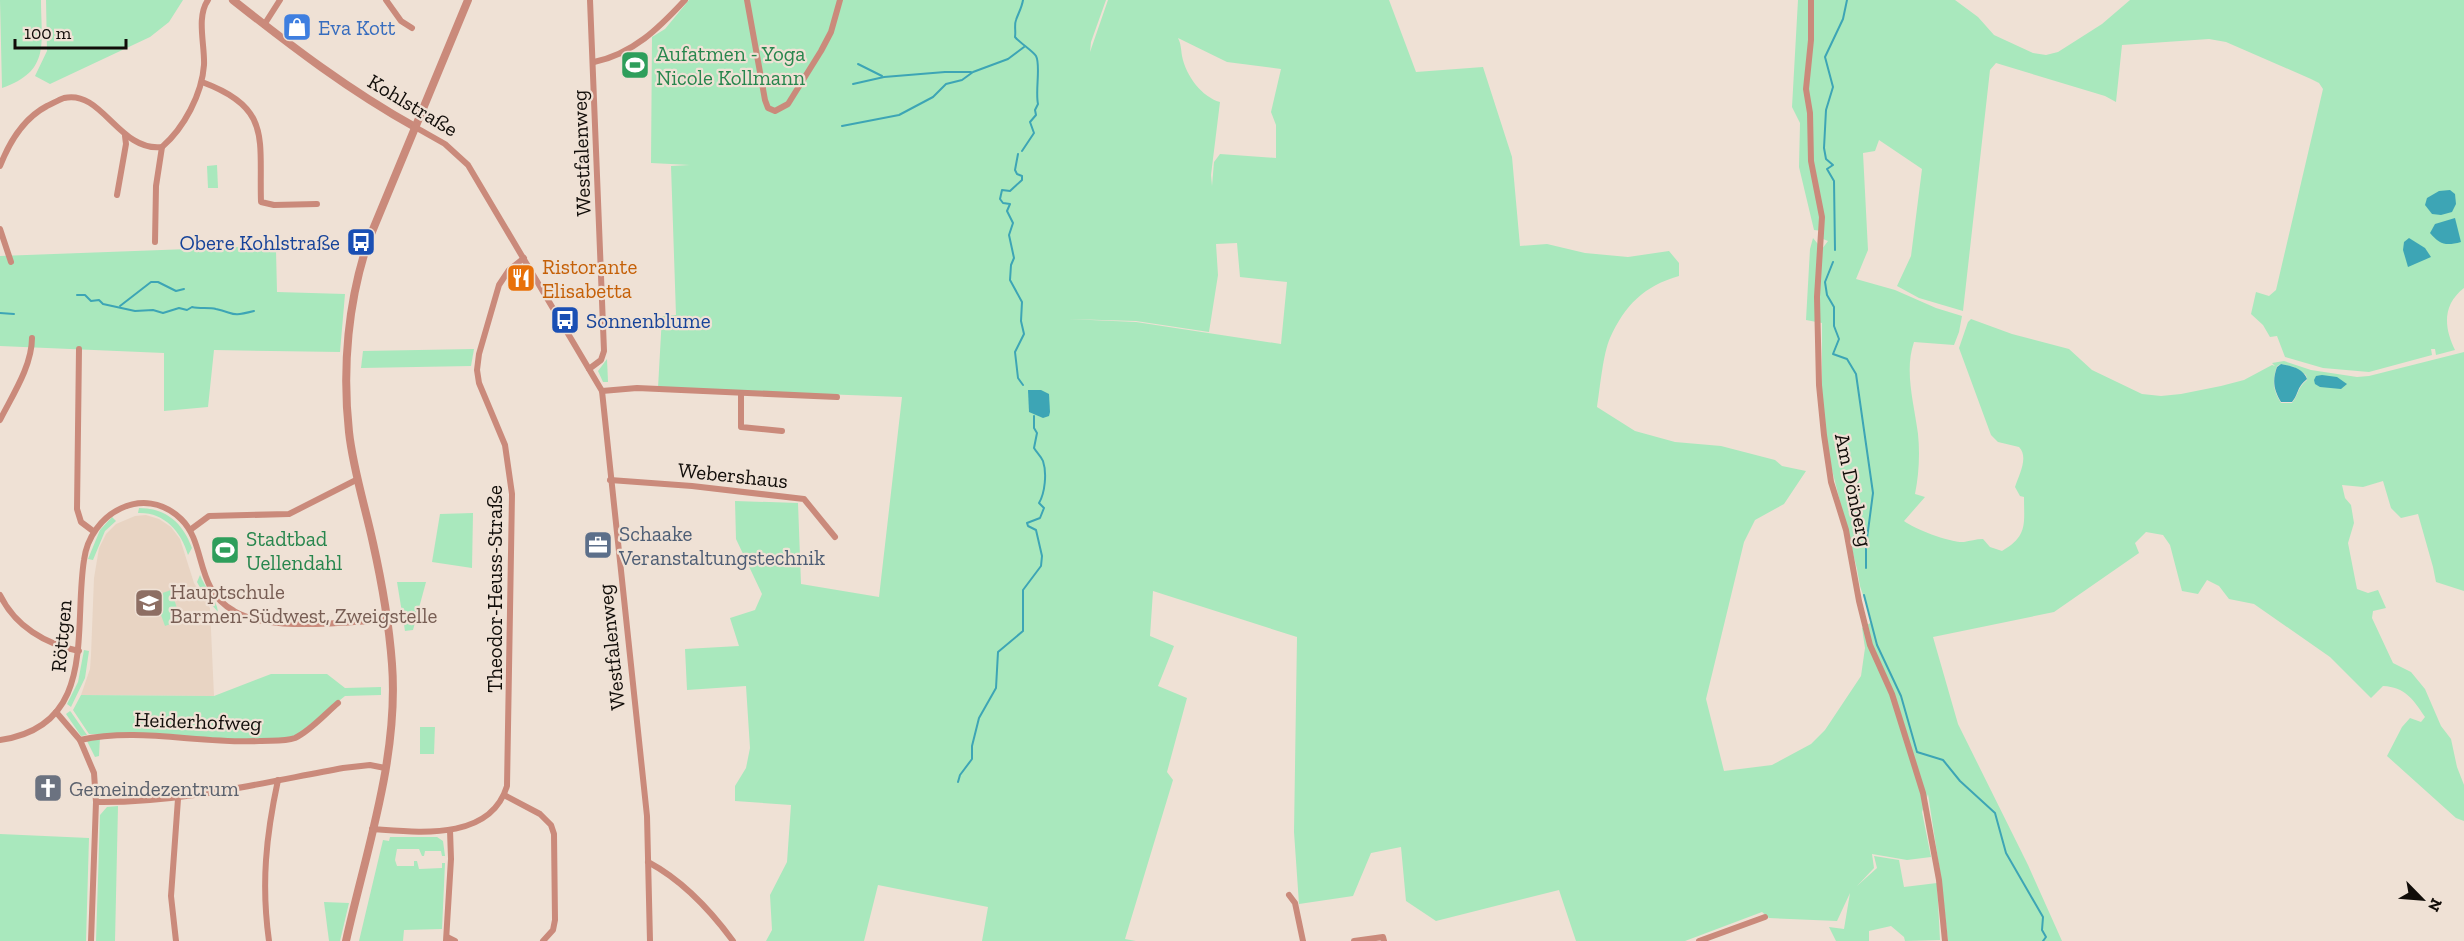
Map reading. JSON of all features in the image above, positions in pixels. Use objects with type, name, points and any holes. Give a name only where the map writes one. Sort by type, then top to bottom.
[{"type":"street","points":[[155,242],[156,186],[162,147],[191,108],[202,82],[204,64],[202,0]]},
{"type":"street","points":[[202,10],[208,0]]},
{"type":"street","name":"Kohlstraße","points":[[233,0],[328,73],[377,106],[446,144],[468,165],[590,369]]},
{"type":"street","points":[[264,25],[280,0]]},
{"type":"street","points":[[386,0],[401,21],[412,28]]},
{"type":"street","points":[[346,941],[385,768],[390,737],[393,667],[375,552],[349,433],[346,386],[349,327],[364,256],[468,0]]},
{"type":"street","name":"Westfalenweg","points":[[590,0],[604,351],[601,360],[590,369],[602,391],[647,816],[650,941]]},
{"type":"street","points":[[594,62],[641,43],[658,29],[685,0]]},
{"type":"street","points":[[747,0],[765,100],[768,108],[775,111],[788,104],[821,51],[831,32],[840,0]]},
{"type":"street","name":"Am Dönberg","points":[[1811,0],[1811,40],[1806,89],[1810,113],[1811,161],[1822,217],[1816,297],[1819,385],[1826,447],[1831,482],[1846,530],[1858,601],[1870,645],[1895,703],[1923,792],[1940,880],[1945,941]]},
{"type":"street","points":[[202,82],[216,87],[241,102],[254,117],[259,135],[261,202],[274,205],[317,204]]},
{"type":"street","points":[[0,166],[10,144],[30,119],[41,109],[63,98],[78,98],[95,107],[125,136],[141,146],[162,147]]},
{"type":"street","points":[[117,195],[126,144],[125,136]]},
{"type":"street","points":[[0,229],[10,262]]},
{"type":"street","name":"Theodor-Heuss-Straße","points":[[504,795],[509,777],[510,748],[512,494],[505,445],[479,383],[477,370],[479,354],[500,285],[509,270],[524,258]]},
{"type":"street","points":[[0,420],[24,370],[32,338]]},
{"type":"street","points":[[79,349],[77,509],[81,522],[93,531]]},
{"type":"street","points":[[602,391],[637,388],[837,397]]},
{"type":"street","points":[[741,393],[741,427],[782,431]]},
{"type":"street","points":[[190,530],[209,516],[289,514],[358,478]]},
{"type":"street","name":"Webershaus","points":[[610,480],[692,486],[804,499],[835,537]]},
{"type":"street","name":"Röttgen","points":[[0,740],[29,734],[56,712],[73,683],[79,651],[84,560],[93,531],[113,511],[132,504],[157,505],[166,508],[181,519],[190,530],[207,583],[221,602],[248,618],[277,623],[386,620]]},
{"type":"street","points":[[0,595],[16,621],[61,648],[79,651]]},
{"type":"street","name":"Heiderhofweg","points":[[80,740],[101,735],[164,735],[230,742],[288,740],[298,736],[338,703]]},
{"type":"street","points":[[56,712],[80,740],[94,773],[96,802],[91,941]]},
{"type":"street","points":[[96,802],[148,802],[178,799],[343,768],[370,765],[385,768]]},
{"type":"street","points":[[269,941],[264,879],[265,851],[278,780]]},
{"type":"street","points":[[372,829],[414,833],[450,830],[478,821],[493,811],[504,795],[546,818],[554,834],[555,920],[553,930],[543,941]]},
{"type":"street","points":[[176,941],[171,896],[178,799]]},
{"type":"street","points":[[450,830],[451,859],[446,939],[455,941]]},
{"type":"street","points":[[648,862],[687,891],[712,915],[733,941]]},
{"type":"street","points":[[1289,895],[1295,903],[1303,941]]},
{"type":"street","points":[[1699,941],[1765,917]]},
{"type":"street","points":[[1354,941],[1383,937],[1384,941]]},
{"type":"shaded area","name":"Hauptschule Barmen-Südwest, Zweigstelle","points":[[146,515],[159,519],[171,527],[180,539],[194,583],[210,608],[214,696],[81,695],[90,669],[94,578],[99,548],[106,534],[116,524],[135,516]]},
{"type":"green space","points":[[0,0],[41,0],[42,30],[42,43],[36,64],[18,81],[2,88]]},
{"type":"green space","points":[[46,0],[183,0],[169,22],[150,37],[50,84],[35,76],[47,51]]},
{"type":"green space","points":[[689,0],[1106,0],[1091,42],[1090,52],[1108,0],[1389,0],[1416,72],[1483,67],[1512,157],[1520,246],[1547,244],[1585,253],[1628,257],[1669,251],[1679,263],[1679,276],[1656,285],[1637,298],[1616,326],[1605,353],[1597,407],[1635,431],[1675,442],[1721,446],[1775,460],[1782,466],[1806,471],[1784,504],[1755,520],[1744,542],[1706,699],[1724,771],[1772,765],[1811,744],[1825,730],[1861,676],[1865,648],[1862,628],[1872,622],[1860,586],[1829,458],[1822,407],[1822,323],[1806,320],[1810,249],[1813,238],[1822,249],[1828,241],[1823,239],[1823,231],[1814,230],[1799,167],[1800,123],[1792,107],[1798,0],[1955,0],[1978,17],[1994,35],[2033,53],[2046,55],[2058,52],[2102,24],[2130,0],[2464,0],[2464,288],[2452,302],[2447,317],[2451,342],[2455,350],[2436,355],[2435,349],[2431,349],[2432,355],[2369,372],[2323,368],[2285,357],[2277,336],[2270,337],[2263,325],[2251,314],[2256,292],[2269,296],[2276,290],[2323,89],[2319,83],[2311,79],[2226,42],[2209,39],[2122,45],[2116,102],[2105,96],[1996,63],[1990,70],[1963,311],[1919,298],[1897,286],[1911,256],[1922,169],[1879,140],[1875,151],[1863,153],[1868,250],[1856,279],[1895,290],[1936,308],[1962,316],[1954,345],[1914,342],[1910,376],[1919,449],[1915,494],[1925,497],[1904,521],[1942,538],[1958,542],[1983,539],[1990,547],[2002,551],[2016,540],[2023,528],[2024,497],[2020,496],[2015,487],[2023,456],[2019,447],[1998,442],[1991,435],[1959,348],[1971,319],[2012,334],[2069,349],[2092,370],[2142,394],[2161,396],[2181,394],[2244,380],[2272,365],[2275,366],[2272,363],[2284,361],[2311,370],[2357,377],[2464,352],[2464,591],[2436,582],[2418,514],[2401,518],[2391,508],[2383,481],[2363,487],[2342,485],[2345,498],[2351,505],[2354,523],[2348,543],[2357,589],[2368,593],[2378,590],[2386,608],[2373,611],[2372,618],[2393,663],[2411,672],[2425,689],[2441,726],[2451,739],[2457,767],[2464,785],[2464,821],[2456,818],[2387,756],[2402,727],[2410,718],[2421,722],[2425,717],[2408,695],[2397,689],[2383,686],[2371,698],[2330,657],[2254,604],[2229,599],[2219,586],[2207,580],[2198,594],[2182,591],[2170,545],[2163,535],[2146,532],[2135,543],[2139,553],[2054,612],[1933,637],[1958,724],[2028,865],[2062,941],[1948,941],[1928,794],[1922,812],[1931,857],[1907,860],[1872,854],[1874,868],[1857,886],[1877,868],[1874,856],[1899,860],[1904,887],[1937,883],[1940,940],[1905,941],[1904,937],[1891,926],[1869,931],[1869,941],[1836,941],[1829,927],[1844,929],[1850,893],[1837,921],[1769,918],[1762,912],[1685,941],[1576,941],[1559,890],[1436,921],[1406,901],[1401,847],[1371,853],[1353,896],[1299,904],[1294,832],[1297,637],[1153,591],[1150,636],[1174,646],[1158,686],[1187,698],[1167,772],[1173,780],[1125,939],[1136,941],[982,941],[988,907],[878,885],[864,941],[766,941],[772,930],[770,895],[787,862],[791,805],[735,801],[735,786],[746,768],[750,748],[746,686],[687,690],[685,649],[739,646],[730,618],[755,610],[762,594],[736,539],[735,501],[798,503],[801,584],[879,597],[902,397],[658,388],[662,316],[676,315],[671,166],[690,165],[651,163],[652,37],[665,29]],"holes":[[[1178,38],[1227,62],[1281,69],[1271,112],[1276,125],[1276,158],[1220,154],[1214,162],[1212,186],[1211,175],[1220,102],[1207,96],[1191,78],[1184,64]],[[1237,243],[1240,277],[1287,282],[1281,344],[1136,322],[1068,319],[1136,321],[1209,332],[1218,275],[1216,244]],[[2281,364],[2294,367],[2306,375],[2307,380],[2292,403],[2281,403],[2276,394],[2274,376],[2277,366]]]},
{"type":"green space","points":[[217,165],[218,188],[208,188],[207,166]]},
{"type":"green space","points":[[266,246],[266,250],[276,250],[277,292],[345,294],[340,352],[214,350],[208,407],[164,411],[164,353],[0,346],[0,256]]},
{"type":"green space","points":[[474,349],[471,366],[361,368],[363,351]]},
{"type":"green space","points":[[607,359],[608,382],[603,382],[598,371]]},
{"type":"green space","points":[[139,508],[165,514],[178,524],[192,548],[188,555],[181,538],[170,525],[156,516],[138,513]]},
{"type":"green space","points":[[473,513],[472,568],[432,562],[440,514]]},
{"type":"green space","points":[[112,517],[116,521],[105,531],[93,560],[88,559],[100,530]]},
{"type":"green space","points":[[200,575],[218,612],[205,597],[197,582]]},
{"type":"green space","points":[[397,582],[426,582],[413,630],[405,631]]},
{"type":"green space","points":[[171,590],[181,620],[165,626],[154,596]]},
{"type":"green space","points":[[84,650],[89,651],[85,678],[71,707],[67,704],[78,682]]},
{"type":"green space","points":[[271,674],[327,674],[345,688],[381,687],[381,695],[345,696],[293,738],[235,741],[168,734],[89,734],[73,710],[81,695],[214,696]]},
{"type":"green space","points":[[70,711],[87,735],[81,736],[66,714]]},
{"type":"green space","points":[[420,727],[435,727],[434,754],[420,754]]},
{"type":"green space","points":[[100,737],[99,756],[95,757],[87,741]]},
{"type":"green space","points":[[118,806],[115,941],[96,941],[100,815],[107,807]]},
{"type":"green space","points":[[0,834],[89,838],[86,941],[0,941]]},
{"type":"green space","points":[[390,837],[437,837],[443,841],[445,856],[442,856],[441,851],[425,851],[422,856],[419,849],[397,849],[395,860],[397,866],[414,866],[414,861],[417,861],[419,869],[442,868],[442,863],[445,863],[442,929],[404,930],[403,941],[359,941],[383,840],[389,841]]},
{"type":"green space","points":[[324,902],[349,903],[340,941],[329,941]]},
{"type":"water","points":[[2450,190],[2455,194],[2456,204],[2452,212],[2441,215],[2432,214],[2425,205],[2427,198],[2439,191]]},
{"type":"water","points":[[2455,218],[2461,242],[2444,244],[2430,233],[2435,224]]},
{"type":"water","points":[[2409,238],[2425,248],[2431,257],[2408,267],[2403,250],[2404,242]]},
{"type":"water","points":[[2281,364],[2300,370],[2307,379],[2292,402],[2281,402],[2275,389],[2275,372]]},
{"type":"water","points":[[2316,376],[2337,377],[2347,384],[2341,389],[2320,387],[2315,384],[2314,380]]},
{"type":"water","points":[[1028,390],[1041,390],[1049,394],[1049,416],[1043,418],[1029,412]]},
{"type":"waterway","points":[[1022,151],[1034,133],[1030,122],[1036,115],[1035,110],[1038,104],[1036,56],[1015,37],[1015,22],[1023,0]]},
{"type":"waterway","points":[[1835,250],[1834,181],[1827,169],[1833,165],[1826,159],[1824,148],[1826,110],[1833,87],[1825,57],[1843,19],[1847,0]]},
{"type":"waterway","points":[[842,126],[899,115],[933,97],[946,84],[962,80],[973,72],[1008,59],[1024,47]]},
{"type":"waterway","points":[[858,64],[882,76]]},
{"type":"waterway","points":[[853,84],[884,77],[971,72]]},
{"type":"waterway","points":[[1018,154],[1015,170],[1022,176],[1022,180],[1010,191],[1002,190],[1000,199],[1003,203],[1010,204],[1007,211],[1013,223],[1009,235],[1014,258],[1010,280],[1022,302],[1021,321],[1024,334],[1015,352],[1018,378],[1023,385]]},
{"type":"waterway","points":[[1833,262],[1825,282],[1827,295],[1834,307],[1834,326],[1839,339],[1833,354],[1847,359],[1856,374],[1873,493],[1866,546],[1866,568]]},
{"type":"waterway","points":[[120,306],[151,282],[158,282],[176,291],[184,289]]},
{"type":"waterway","points":[[77,295],[85,295],[91,301],[99,300],[103,304],[135,311],[153,310],[163,313],[179,308],[187,310],[192,307],[213,308],[234,314],[254,311]]},
{"type":"waterway","points":[[0,313],[14,314]]},
{"type":"waterway","points":[[958,782],[960,775],[972,759],[972,746],[979,718],[996,688],[998,652],[1023,631],[1023,590],[1041,566],[1042,556],[1036,530],[1027,523],[1040,518],[1044,508],[1039,503],[1044,488],[1045,471],[1042,459],[1034,448],[1037,433],[1034,428],[1034,416]]},
{"type":"waterway","points":[[1864,595],[1877,645],[1901,696],[1917,752],[1943,760],[1960,781],[1995,813],[2006,853],[2043,917],[2042,930],[2046,937],[2043,941]]},
{"type":"place","name":"Eva Kott","points":[[297,27]]},
{"type":"place","name":"Aufatmen - Yoga Nicole Kollmann","points":[[635,65]]},
{"type":"place","name":"Obere Kohlstraße","points":[[361,242]]},
{"type":"place","name":"Ristorante Elisabetta","points":[[521,278]]},
{"type":"place","name":"Sonnenblume","points":[[565,320]]},
{"type":"place","name":"Schaake Veranstaltungstechnik","points":[[598,545]]},
{"type":"place","name":"Stadtbad Uellendahl","points":[[225,550]]},
{"type":"place","name":"Hauptschule Barmen-Südwest, Zweigstelle","points":[[149,603]]},
{"type":"place","name":"Gemeindezentrum","points":[[48,788]]}]
